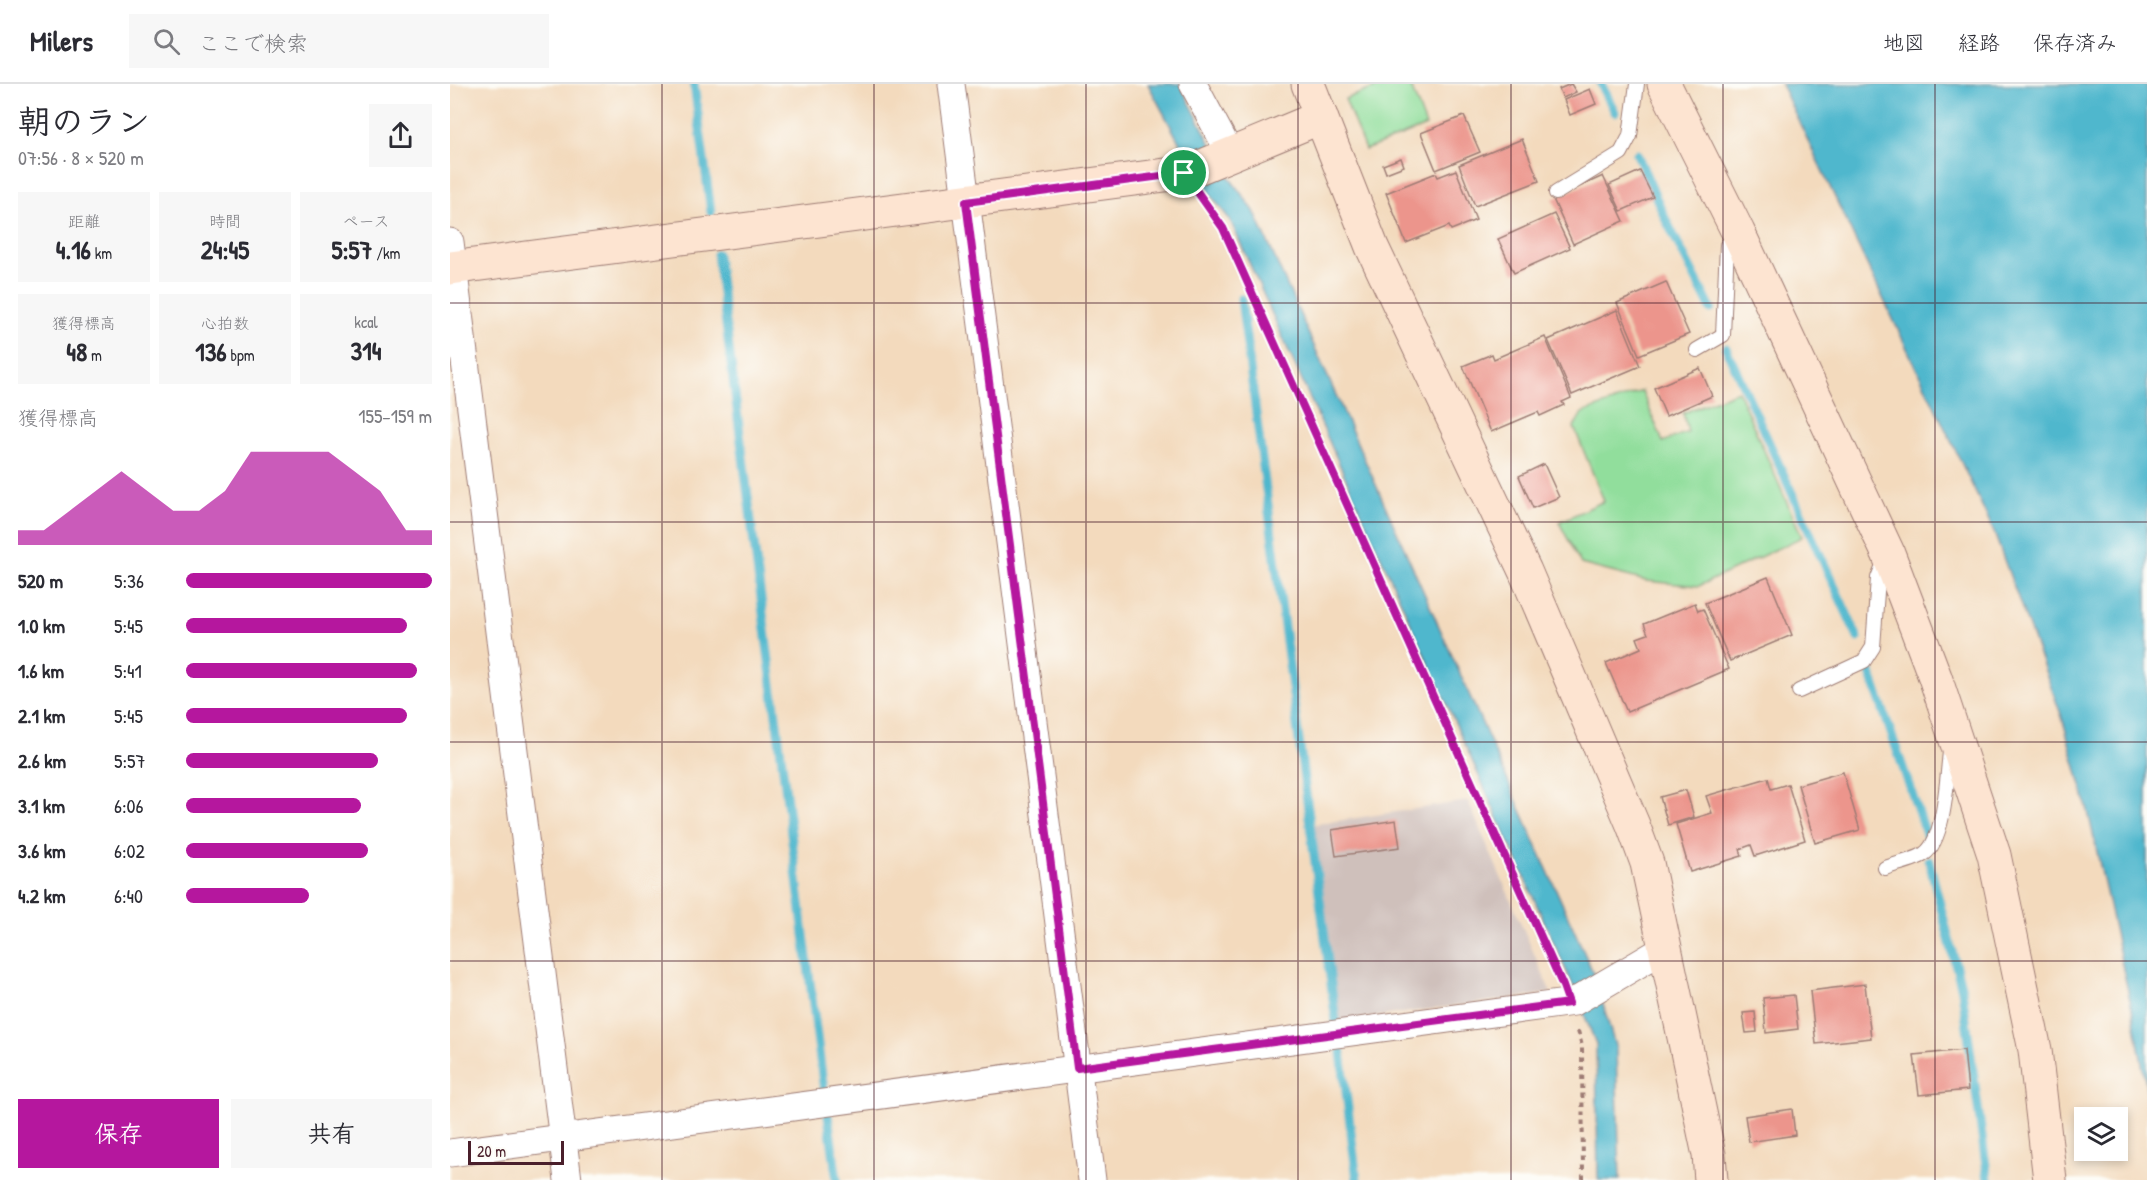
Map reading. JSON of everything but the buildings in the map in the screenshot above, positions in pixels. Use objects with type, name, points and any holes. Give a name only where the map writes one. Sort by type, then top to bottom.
[{"type":"street","points":[[951,84],[1092,1180]]},
{"type":"street","points":[[1193,84],[1228,156]]},
{"type":"street","points":[[1308,84],[1372,247],[1525,571],[1647,863],[1709,1155],[1710,1180]]},
{"type":"street","points":[[1664,84],[1738,232],[1888,553],[1935,677],[1994,855],[2035,1050],[2050,1180]]},
{"type":"street","points":[[568,1180],[451,260],[966,202],[1186,173],[1321,117]]},
{"type":"street","points":[[450,1152],[1572,1003],[1664,949]]},
{"type":"lane","points":[[1556,193],[1621,153],[1630,136],[1637,84]]},
{"type":"lane","points":[[1697,350],[1723,335],[1727,245],[1738,232]]},
{"type":"lane","points":[[1799,691],[1864,661],[1873,647],[1878,578],[1888,553]]},
{"type":"lane","points":[[1884,868],[1925,854],[1935,840],[1940,824],[1953,732]]},
{"type":"path","points":[[1186,173],[1223,228],[1572,1003],[1582,1046],[1582,1180]]},
{"type":"shaded area","points":[[1468,801],[1551,993],[1336,1022],[1310,825]]},
{"type":"green space","points":[[1385,84],[1410,84],[1426,126],[1365,150],[1345,99]]},
{"type":"green space","points":[[1642,391],[1663,442],[1688,432],[1683,413],[1738,391],[1802,537],[1699,586],[1646,581],[1581,564],[1559,522],[1604,501],[1574,427],[1582,413]]},
{"type":"water","points":[[1148,84],[1180,84],[1226,173],[1254,211],[1595,977],[1616,1049],[1620,1180],[1598,1180],[1596,1044],[1573,986],[1230,220],[1200,181]]},
{"type":"water","points":[[1781,84],[2147,84],[2147,1091],[2132,1009],[2087,807],[2062,717],[1992,527]]},
{"type":"waterway","points":[[694,84],[711,212]]},
{"type":"waterway","points":[[1601,84],[1615,112]]},
{"type":"waterway","points":[[1637,154],[1666,220],[1711,309]]},
{"type":"waterway","points":[[717,254],[824,1091]]},
{"type":"waterway","points":[[1241,299],[1336,1022]]},
{"type":"waterway","points":[[1726,348],[1858,638]]},
{"type":"waterway","points":[[1870,672],[1927,837]]},
{"type":"waterway","points":[[1929,861],[1962,990],[1988,1180]]},
{"type":"waterway","points":[[1341,1052],[1357,1180]]},
{"type":"waterway","points":[[828,1116],[837,1180]]},
{"type":"route","points":[[1184,173],[1223,228],[1569,1003],[1077,1068],[966,202],[1184,173]]}]
